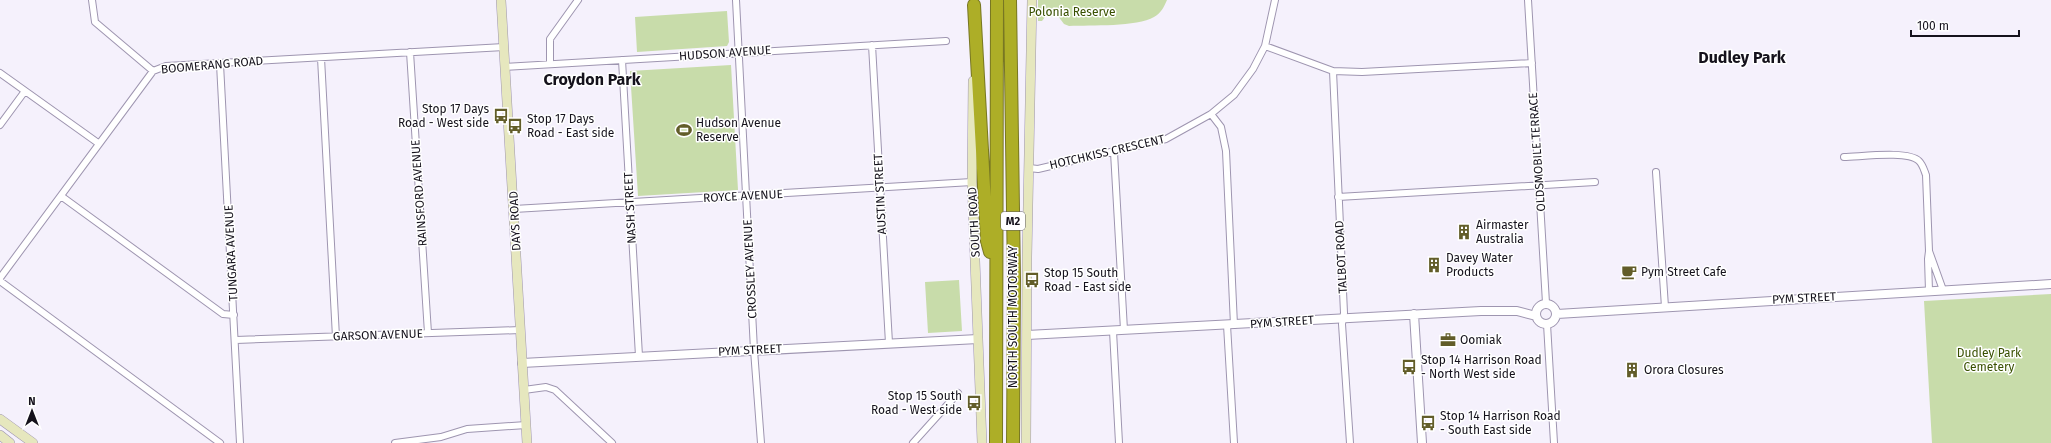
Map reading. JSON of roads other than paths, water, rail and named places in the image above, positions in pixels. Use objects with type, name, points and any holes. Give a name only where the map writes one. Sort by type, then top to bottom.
[{"type":"highway","name":"NORTH SOUTH MOTORWAY","points":[[996,0],[996,443]]},
{"type":"highway","name":"NORTH SOUTH MOTORWAY","points":[[1010,0],[1014,272],[1013,443]]},
{"type":"highway","points":[[1010,12],[1020,0]]},
{"type":"highway","points":[[974,2],[987,241],[995,273]]},
{"type":"main road","name":"DAYS ROAD","points":[[501,0],[527,443]]},
{"type":"main road","points":[[1026,443],[1032,0]]},
{"type":"main road","name":"SOUTH ROAD","points":[[974,2],[972,182],[982,443]]},
{"type":"main road","points":[[0,419],[33,443]]},
{"type":"main road","points":[[0,435],[10,443]]},
{"type":"street","points":[[92,0],[95,22],[153,71]]},
{"type":"street","points":[[550,64],[550,39],[578,0]]},
{"type":"street","name":"CROSSLEY AVENUE","points":[[736,0],[754,350],[761,443]]},
{"type":"street","name":"HOTCHKISS CRESCENT","points":[[1029,168],[1038,169],[1166,139],[1211,114],[1234,95],[1253,69],[1265,46],[1275,0]]},
{"type":"street","name":"OLDSMOBILE TERRACE","points":[[1528,0],[1546,303]]},
{"type":"street","name":"HUDSON AVENUE","points":[[504,67],[738,52],[946,41]]},
{"type":"street","name":"AUSTIN STREET","points":[[872,45],[889,343]]},
{"type":"street","points":[[1265,46],[1333,71],[1362,72],[1532,63]]},
{"type":"street","name":"BOOMERANG ROAD","points":[[0,279],[153,71],[166,66],[504,47]]},
{"type":"street","name":"RAINSFORD AVENUE","points":[[410,52],[428,333]]},
{"type":"street","points":[[321,58],[336,337]]},
{"type":"street","name":"NASH STREET","points":[[622,60],[639,356]]},
{"type":"street","name":"TUNGARA AVENUE","points":[[220,64],[236,340],[240,443]]},
{"type":"street","name":"TALBOT ROAD","points":[[1333,71],[1343,318],[1342,324],[1350,443]]},
{"type":"street","points":[[0,73],[98,144]]},
{"type":"street","points":[[0,126],[25,91]]},
{"type":"street","points":[[1211,114],[1221,127],[1226,150],[1234,443]]},
{"type":"street","points":[[1114,152],[1124,330]]},
{"type":"street","points":[[1844,157],[1905,155],[1919,161],[1926,175],[1929,291]]},
{"type":"street","points":[[1656,172],[1665,307]]},
{"type":"street","name":"ROYCE AVENUE","points":[[514,209],[972,182]]},
{"type":"street","points":[[1338,197],[1595,182]]},
{"type":"street","points":[[60,196],[223,314],[234,315]]},
{"type":"street","points":[[1929,251],[1944,290]]},
{"type":"street","points":[[0,279],[220,443]]},
{"type":"street","name":"PYM STREET","points":[[1557,314],[2051,284]]},
{"type":"street","points":[[1546,303],[1554,307],[1557,314],[1553,321],[1547,324],[1540,321],[1536,316],[1538,308],[1546,303]]},
{"type":"street","name":"PYM STREET","points":[[1027,335],[1414,314],[1517,311],[1536,316]]},
{"type":"street","points":[[1414,314],[1422,443]]},
{"type":"street","points":[[1547,324],[1554,443]]},
{"type":"street","name":"GARSON AVENUE","points":[[236,340],[520,330]]},
{"type":"street","points":[[1113,331],[1119,443]]},
{"type":"street","name":"PYM STREET","points":[[522,363],[978,339]]},
{"type":"street","points":[[524,390],[546,387],[555,390],[612,443]]},
{"type":"street","points":[[913,443],[958,393]]},
{"type":"street","points":[[395,443],[441,438],[467,429],[526,424]]},
{"type":"place","name":"Stop 17 Days Road - West side","points":[[501,116]]},
{"type":"place","name":"Stop 17 Days Road - East side","points":[[515,126]]},
{"type":"place","name":"Hudson Avenue Reserve","points":[[684,130]]},
{"type":"place","name":"Airmaster Australia","points":[[1464,232]]},
{"type":"place","name":"Davey Water Products","points":[[1434,265]]},
{"type":"place","name":"Pym Street Cafe","points":[[1629,272]]},
{"type":"place","name":"Stop 15 South Road - East side","points":[[1032,280]]},
{"type":"place","name":"Oomiak","points":[[1448,340]]},
{"type":"place","name":"Stop 14 Harrison Road - North West side","points":[[1409,367]]},
{"type":"place","name":"Orora Closures","points":[[1632,370]]},
{"type":"place","name":"Stop 15 South Road - West side","points":[[974,403]]},
{"type":"place","name":"Stop 14 Harrison Road - South East side","points":[[1428,423]]},
{"type":"district","name":"Dudley Park","points":[[1742,57]]},
{"type":"district","name":"Croydon Park","points":[[592,79]]},
{"type":"park label","name":"Polonia Reserve","points":[[1072,12]]},
{"type":"park label","name":"Dudley Park Cemetery","points":[[1989,360]]}]
